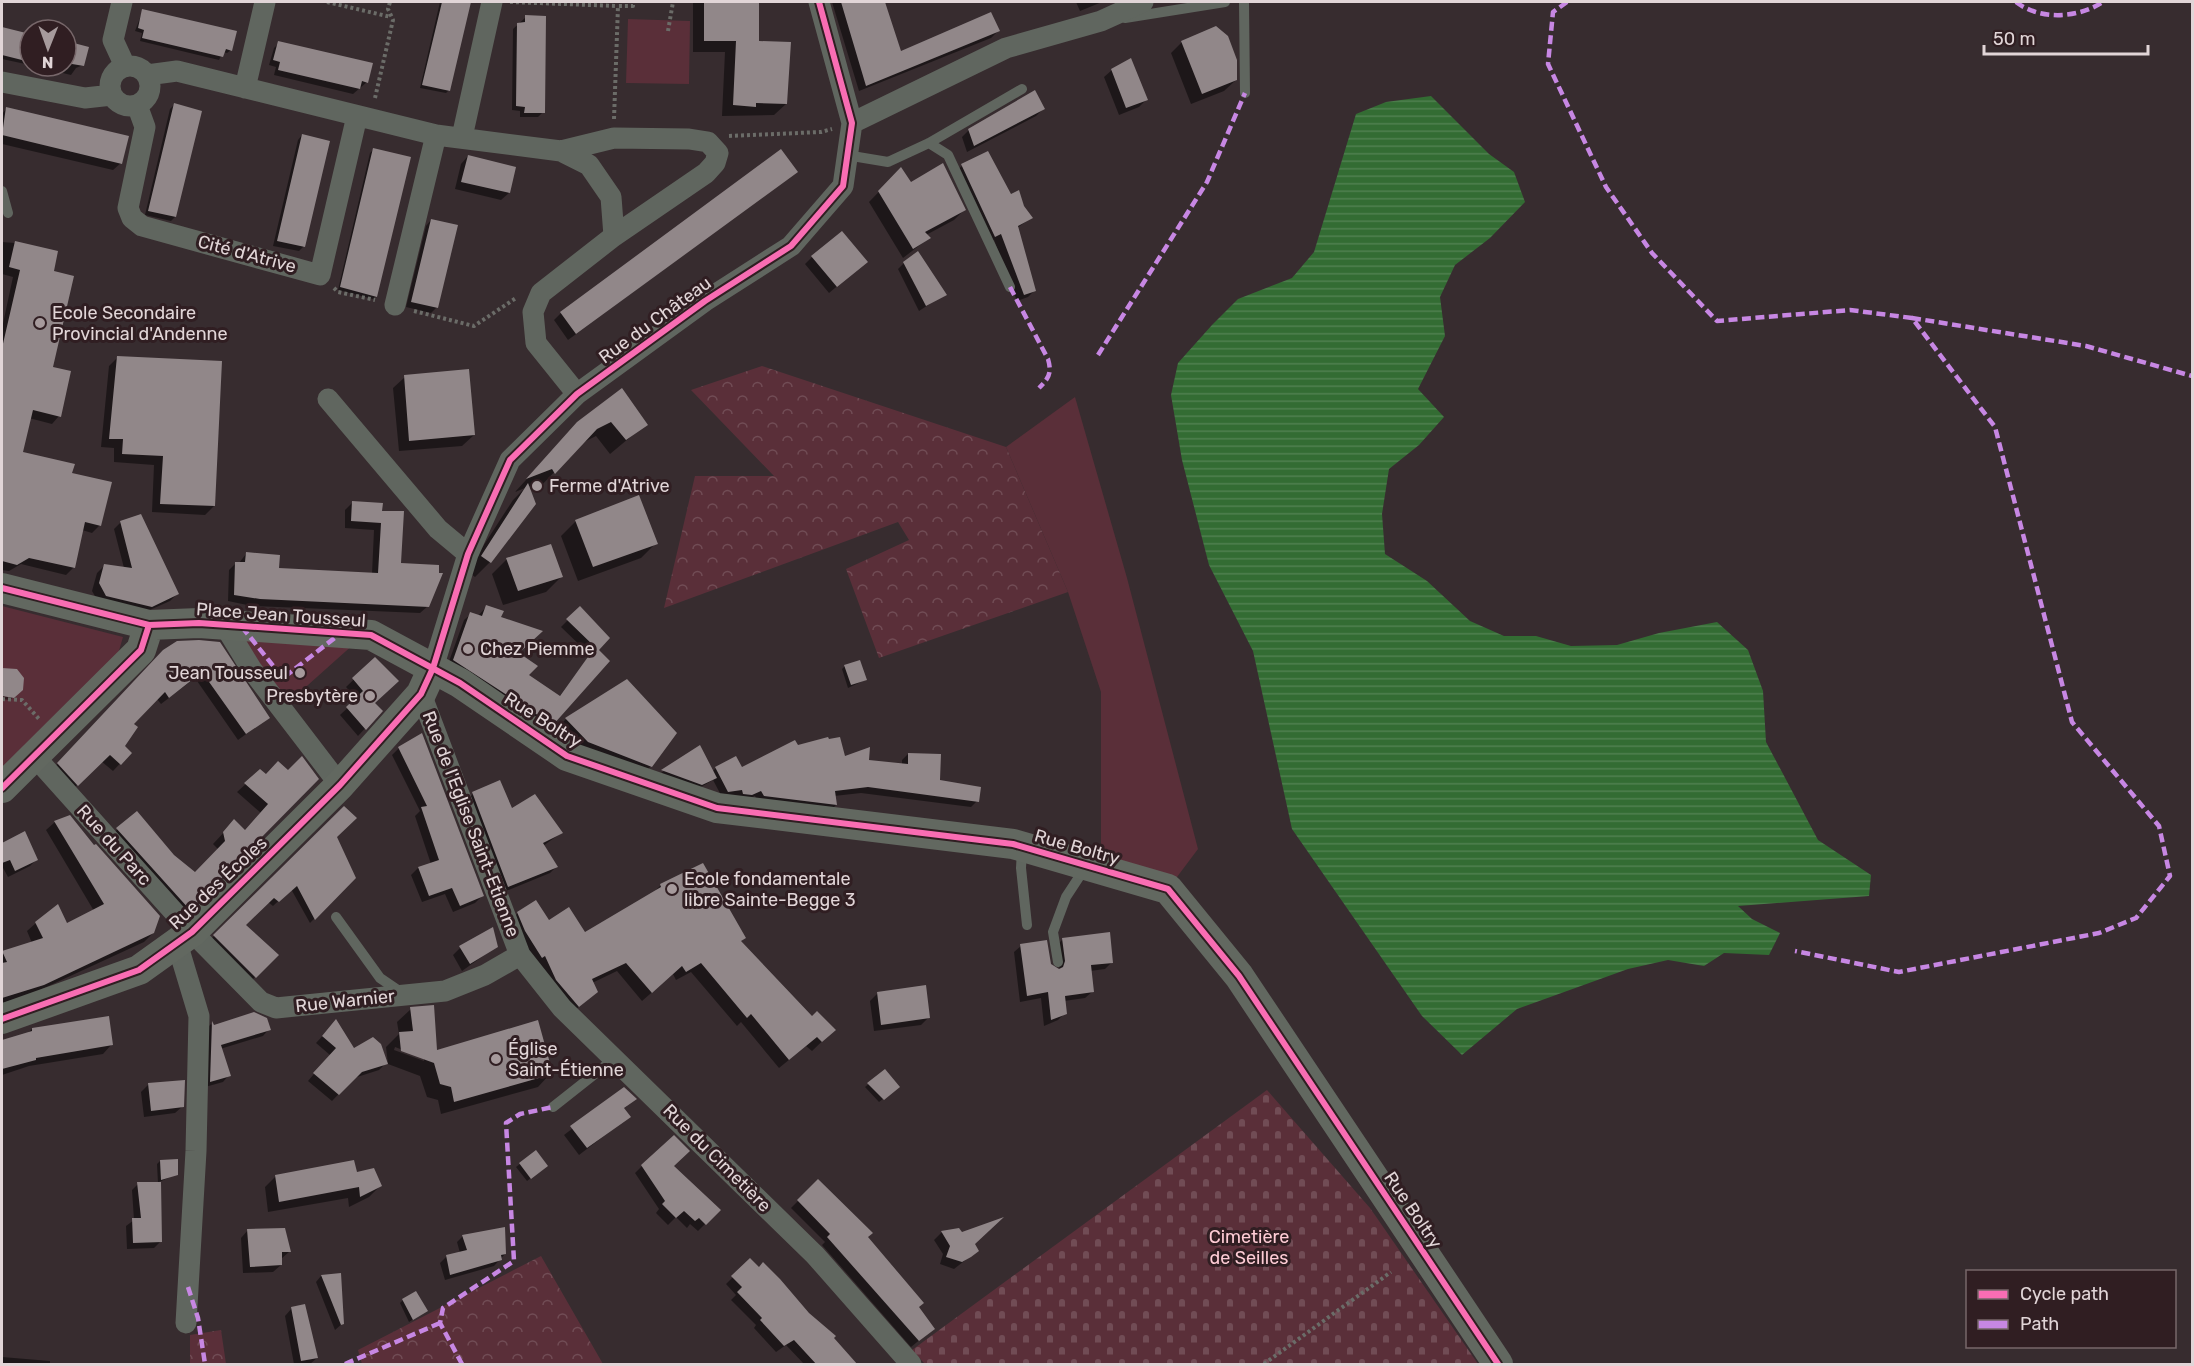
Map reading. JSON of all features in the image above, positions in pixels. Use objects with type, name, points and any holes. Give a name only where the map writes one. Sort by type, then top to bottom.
[{"type":"street","points":[[122,2],[113,40],[125,66]]},
{"type":"street","points":[[245,88],[265,2]]},
{"type":"street","points":[[462,137],[492,2]]},
{"type":"street","name":"Rue du Château","points":[[427,681],[468,555],[510,460],[577,394],[705,301],[791,246],[843,186],[852,123],[819,2]]},
{"type":"street","points":[[852,123],[1006,48],[1101,21],[1143,2]]},
{"type":"street","points":[[125,66],[137,67],[147,75],[149,92],[137,105],[125,106],[112,95],[111,77],[125,66]]},
{"type":"street","points":[[147,75],[177,71],[436,135],[561,151],[589,165],[611,197],[614,236]]},
{"type":"street","points":[[2,82],[85,99],[112,95]]},
{"type":"street","name":"Cité d'Atrive","points":[[137,105],[145,127],[128,208],[132,218],[142,226],[320,275],[364,118]]},
{"type":"street","points":[[395,305],[436,135]]},
{"type":"street","points":[[561,151],[614,138],[689,139],[708,142],[718,153],[715,163],[706,173],[614,236],[541,293],[533,312],[536,342],[577,394]]},
{"type":"street","points":[[328,399],[438,529],[468,555]]},
{"type":"street","name":"Place Jean Tousseul","points":[[2,588],[149,625],[199,623],[371,635],[427,681]]},
{"type":"street","points":[[2,788],[46,747],[141,650],[149,625]]},
{"type":"street","name":"Place Jean Tousseul","points":[[225,626],[252,670],[340,786]]},
{"type":"street","points":[[340,786],[427,681]]},
{"type":"street","name":"Rue Boltry","points":[[427,681],[460,683],[567,756],[717,808],[1022,847],[1168,888],[1239,976],[1498,1365]]},
{"type":"street","name":"Rue de l'Eglise Saint-Etienne","points":[[427,681],[520,955]]},
{"type":"street","name":"Rue du Parc","points":[[46,747],[184,937]]},
{"type":"street","name":"Rue des Écoles","points":[[2,1019],[139,970],[184,937],[340,786]]},
{"type":"street","name":"Rue des Écoles","points":[[184,937],[199,1016],[196,1151],[186,1323]]},
{"type":"street","name":"Rue Warnier","points":[[184,937],[261,1002],[276,1008],[444,991],[485,975],[520,955]]},
{"type":"street","name":"Rue du Cimetière","points":[[520,955],[562,1008],[620,1062],[815,1255],[911,1365]]},
{"type":"lane","points":[[1101,21],[1192,9],[1225,2]]},
{"type":"lane","points":[[1244,2],[1245,93]]},
{"type":"lane","points":[[846,155],[888,162],[929,143],[1022,89]]},
{"type":"lane","points":[[929,143],[948,155],[1010,287]]},
{"type":"lane","points":[[2,191],[8,213]]},
{"type":"lane","points":[[1022,847],[1020,868],[1027,925]]},
{"type":"lane","points":[[1058,962],[1053,932],[1066,897],[1087,865]]},
{"type":"lane","points":[[336,917],[380,978],[404,995]]},
{"type":"lane","points":[[553,1107],[620,1062]]},
{"type":"path","points":[[327,2],[392,17]]},
{"type":"path","points":[[364,118],[392,17],[388,9],[390,2]]},
{"type":"path","points":[[492,2],[633,6],[633,2]]},
{"type":"path","points":[[668,31],[673,2]]},
{"type":"path","points":[[614,138],[618,6]]},
{"type":"path","points":[[708,142],[731,135],[821,132],[852,123]]},
{"type":"path","points":[[320,275],[338,292],[474,326],[525,292],[541,293]]},
{"type":"path","points":[[2,699],[22,700],[46,747]]},
{"type":"path","points":[[1264,1365],[1391,1272]]},
{"type":"green space","points":[[628,19],[690,21],[689,84],[626,83]]},
{"type":"green space","points":[[762,366],[1006,447],[1068,592],[879,658],[846,569],[909,540],[898,522],[664,608],[695,476],[774,476],[691,390]]},
{"type":"green space","points":[[1075,397],[1127,578],[1198,849],[1168,889],[1101,869],[1101,692],[1068,592],[1006,447]]},
{"type":"green space","points":[[2,606],[123,637],[116,661],[2,771]]},
{"type":"green space","points":[[239,636],[355,643],[289,702]]},
{"type":"green space","name":"Cimetière de Seilles","points":[[1267,1090],[1370,1208],[1478,1364],[925,1364],[912,1350]]},
{"type":"green space","points":[[541,1256],[603,1364],[362,1364],[358,1350]]},
{"type":"green space","points":[[221,1330],[226,1364],[190,1364],[190,1335]]},
{"type":"shaded area","points":[[1431,96],[1489,154],[1514,172],[1525,202],[1490,238],[1455,265],[1440,297],[1445,336],[1418,389],[1444,417],[1419,445],[1389,469],[1382,514],[1385,554],[1427,581],[1470,621],[1504,636],[1536,636],[1571,646],[1617,645],[1659,633],[1717,622],[1748,650],[1763,691],[1766,742],[1818,840],[1871,875],[1869,896],[1738,906],[1752,919],[1780,933],[1769,955],[1724,953],[1704,966],[1668,960],[1628,969],[1517,1009],[1462,1055],[1422,1016],[1292,829],[1253,651],[1209,565],[1182,460],[1171,395],[1178,363],[1238,299],[1292,278],[1314,252],[1356,114],[1386,102]]},
{"type":"building","points":[[442,2],[471,2],[450,91],[422,85]]},
{"type":"building","points":[[704,2],[759,2],[759,41],[791,42],[787,104],[756,103],[756,107],[733,105],[736,41],[704,41]]},
{"type":"building","points":[[841,2],[885,2],[901,51],[991,12],[1000,31],[866,86]]},
{"type":"building","points":[[142,9],[237,31],[232,51],[226,49],[223,57],[142,38],[144,30],[138,28]]},
{"type":"building","points":[[525,15],[546,16],[545,113],[524,113],[525,107],[516,106],[517,23],[525,22]]},
{"type":"building","points":[[1216,26],[1228,36],[1237,60],[1237,80],[1202,94],[1181,41]]},
{"type":"building","points":[[2,27],[18,31],[18,59],[2,55]]},
{"type":"building","points":[[278,41],[373,63],[368,83],[362,81],[360,89],[278,70],[280,62],[273,60]]},
{"type":"building","points":[[78,44],[89,47],[84,66],[78,65]]},
{"type":"building","points":[[1131,58],[1148,100],[1126,108],[1111,69]]},
{"type":"building","points":[[1035,90],[1045,109],[974,146],[968,129]]},
{"type":"building","points":[[174,103],[202,111],[176,217],[148,211]]},
{"type":"building","points":[[6,107],[129,136],[122,164],[2,135]]},
{"type":"building","points":[[302,134],[330,141],[305,247],[277,241]]},
{"type":"building","points":[[373,148],[411,157],[377,297],[340,287]]},
{"type":"building","points":[[781,149],[798,172],[576,334],[560,312]]},
{"type":"building","points":[[988,151],[1011,194],[1019,190],[1024,206],[1033,218],[1018,226],[1036,291],[1024,295],[1001,234],[995,237],[961,164]]},
{"type":"building","points":[[468,155],[516,167],[510,193],[461,182]]},
{"type":"building","points":[[943,163],[966,210],[925,232],[931,238],[913,249],[878,191],[901,167],[911,182]]},
{"type":"building","points":[[431,219],[458,225],[438,308],[411,302]]},
{"type":"building","points":[[842,231],[868,262],[837,287],[811,256]]},
{"type":"building","points":[[15,241],[58,251],[54,271],[74,276],[53,367],[71,371],[61,417],[33,410],[23,452],[75,464],[72,473],[112,482],[101,526],[85,522],[75,568],[29,558],[17,565],[2,561],[2,348],[20,270],[9,267]]},
{"type":"building","points":[[918,251],[947,295],[926,306],[903,262]]},
{"type":"building","points":[[117,356],[222,361],[215,506],[160,504],[163,456],[122,454],[123,439],[109,439]]},
{"type":"building","points":[[469,369],[475,435],[409,441],[404,375]]},
{"type":"building","points":[[622,388],[648,425],[626,440],[611,422],[597,429],[555,474],[552,469],[526,479],[577,422]]},
{"type":"building","points":[[528,483],[536,504],[491,563],[481,556]]},
{"type":"building","points":[[639,495],[658,544],[593,567],[575,520]]},
{"type":"building","points":[[352,501],[383,503],[382,511],[404,511],[401,563],[439,565],[439,573],[443,573],[429,607],[260,599],[234,595],[235,562],[245,562],[246,552],[280,555],[279,568],[378,573],[381,523],[351,521]]},
{"type":"building","points":[[141,514],[179,594],[152,607],[106,596],[99,583],[104,564],[132,568],[120,521]]},
{"type":"building","points":[[551,544],[563,577],[518,591],[506,558]]},
{"type":"building","points":[[486,605],[504,611],[501,617],[543,631],[519,653],[538,666],[529,675],[560,696],[595,647],[566,619],[580,606],[610,638],[599,650],[610,661],[553,725],[453,660],[470,612],[482,616]]},
{"type":"building","points":[[177,641],[220,642],[270,718],[246,734],[202,672],[169,698],[165,692],[134,724],[138,727],[125,746],[132,753],[121,765],[110,755],[78,786],[57,763],[163,650]]},
{"type":"building","name":"Presbytère","points":[[375,657],[399,681],[375,703],[383,711],[366,730],[346,707],[363,691],[352,678]]},
{"type":"building","points":[[860,660],[867,680],[851,685],[844,665]]},
{"type":"building","points":[[2,668],[17,669],[24,678],[23,690],[14,698],[2,696]]},
{"type":"building","points":[[627,679],[677,733],[652,767],[588,742],[565,718]]},
{"type":"building","points":[[422,733],[484,896],[460,906],[452,888],[429,896],[418,867],[439,860],[421,807],[427,806],[398,747]]},
{"type":"building","points":[[828,737],[829,739],[840,737],[845,756],[870,747],[869,760],[908,764],[908,753],[941,754],[940,780],[981,787],[979,802],[868,787],[835,791],[837,805],[764,796],[761,791],[752,795],[743,794],[742,790],[728,792],[715,767],[736,756],[742,767],[795,740],[798,745]]},
{"type":"building","points":[[700,745],[717,778],[702,785],[661,770]]},
{"type":"building","points":[[302,756],[319,779],[190,910],[116,828],[137,811],[174,855],[195,872],[225,841],[223,832],[234,819],[245,830],[268,804],[244,783],[260,769],[266,774],[278,761],[288,770]]},
{"type":"building","points":[[500,780],[512,808],[535,794],[563,833],[543,843],[558,867],[508,887],[472,792]]},
{"type":"building","points":[[344,806],[357,818],[337,837],[356,878],[315,920],[297,886],[279,902],[274,898],[246,925],[279,955],[256,978],[213,935]]},
{"type":"building","points":[[70,815],[94,845],[96,844],[160,916],[154,933],[44,985],[2,998],[2,963],[7,962],[2,951],[43,938],[35,922],[58,904],[67,923],[104,904],[54,821]]},
{"type":"building","points":[[25,831],[38,860],[15,871],[10,860],[2,863],[2,843]]},
{"type":"building","points":[[703,863],[746,938],[741,941],[812,1016],[817,1011],[836,1030],[822,1042],[817,1037],[789,1060],[751,1014],[747,1018],[701,963],[686,972],[682,966],[652,993],[626,963],[592,979],[598,992],[579,1007],[556,980],[545,956],[542,958],[525,931],[517,912],[536,900],[549,920],[569,907],[585,932],[661,887],[660,884]]},
{"type":"building","points":[[493,927],[498,947],[470,964],[459,946]]},
{"type":"building","points":[[1110,932],[1113,963],[1091,965],[1094,992],[1065,996],[1067,1014],[1051,1020],[1048,992],[1027,996],[1020,944],[1047,940],[1051,964],[1059,969],[1063,967],[1065,961],[1062,938]]},
{"type":"building","points":[[926,985],[930,1018],[881,1025],[877,992]]},
{"type":"building","name":"Église Saint-Étienne","points":[[434,1005],[437,1050],[538,1020],[553,1074],[454,1102],[451,1087],[440,1084],[434,1063],[401,1051],[399,1032],[413,1031],[410,1007]]},
{"type":"building","points":[[254,1012],[267,1018],[271,1030],[221,1045],[231,1076],[210,1082],[212,1021],[214,1025]]},
{"type":"building","points":[[109,1016],[113,1045],[36,1058],[36,1060],[2,1069],[2,1040],[32,1031],[32,1028]]},
{"type":"building","points":[[336,1019],[354,1048],[373,1037],[381,1044],[388,1064],[362,1072],[339,1095],[313,1073],[336,1048],[322,1036]]},
{"type":"building","points":[[885,1069],[900,1087],[884,1100],[867,1083]]},
{"type":"building","points":[[185,1080],[184,1107],[151,1111],[148,1083]]},
{"type":"building","points":[[624,1087],[637,1099],[624,1108],[631,1117],[587,1148],[570,1126]]},
{"type":"building","points":[[674,1135],[690,1151],[674,1166],[721,1210],[706,1225],[699,1218],[695,1221],[684,1211],[676,1218],[662,1204],[665,1201],[641,1165]]},
{"type":"building","points":[[536,1150],[548,1166],[531,1179],[519,1163]]},
{"type":"building","points":[[178,1159],[178,1175],[161,1180],[160,1160]]},
{"type":"building","points":[[354,1160],[357,1172],[374,1168],[382,1186],[360,1197],[359,1187],[279,1202],[275,1175]]},
{"type":"building","points":[[818,1179],[873,1233],[868,1237],[924,1303],[919,1307],[935,1329],[919,1341],[827,1237],[830,1234],[797,1200]]},
{"type":"building","points":[[137,1182],[161,1182],[162,1242],[133,1243],[132,1218],[141,1218]]},
{"type":"building","points":[[1004,1217],[975,1244],[979,1251],[971,1257],[962,1262],[946,1257],[950,1246],[941,1231],[959,1228],[962,1232]]},
{"type":"building","points":[[505,1227],[506,1254],[501,1255],[502,1260],[450,1275],[446,1255],[467,1250],[462,1235]]},
{"type":"building","points":[[285,1228],[291,1252],[282,1252],[282,1265],[250,1267],[247,1229]]},
{"type":"building","points":[[750,1258],[759,1267],[763,1262],[809,1313],[836,1336],[834,1338],[858,1365],[817,1365],[794,1340],[784,1346],[737,1292],[742,1287],[731,1276]]},
{"type":"building","points":[[341,1273],[344,1324],[341,1325],[321,1275]]},
{"type":"building","points":[[416,1291],[428,1311],[413,1320],[402,1299]]},
{"type":"building","points":[[305,1304],[318,1358],[301,1361],[291,1307]]},
{"type":"marked path","points":[[1567,2],[1553,12],[1548,64],[1606,187],[1652,253],[1717,321],[1850,310],[1912,318],[1995,427],[2072,722],[2159,826],[2170,876],[2136,918],[2099,933],[1899,972],[1795,951]]},
{"type":"marked path","points":[[2016,2],[2048,15],[2071,14],[2103,2]]},
{"type":"marked path","points":[[1098,355],[1207,182],[1245,93]]},
{"type":"marked path","points":[[1010,287],[1048,359],[1049,375],[1039,388]]},
{"type":"marked path","points":[[1912,318],[2086,346],[2192,376]]},
{"type":"marked path","points":[[242,627],[283,678],[341,633]]},
{"type":"marked path","points":[[462,1364],[440,1323],[443,1308],[514,1261],[506,1123],[520,1114],[553,1107]]},
{"type":"marked path","points":[[188,1287],[198,1318],[205,1364]]},
{"type":"marked path","points":[[345,1364],[440,1323]]},
{"type":"cycle path","points":[[2,1019],[139,970],[192,932],[340,785],[421,694],[433,668],[468,554],[510,460],[577,394],[705,301],[791,246],[843,186],[852,123],[819,2]]},
{"type":"cycle path","points":[[2,588],[149,625],[199,623],[371,635],[460,683],[567,756],[717,808],[1013,844],[1168,889],[1239,976],[1498,1364]]},
{"type":"cycle path","points":[[2,788],[141,650],[149,625]]},
{"type":"place","name":"Ecole Secondaire Provincial d'Andenne","points":[[40,323]]},
{"type":"place","name":"Ferme d'Atrive","points":[[537,486]]},
{"type":"place","name":"Chez Piemme","points":[[468,649]]},
{"type":"place","name":"Jean Tousseul","points":[[300,673]]},
{"type":"place","name":"Presbytère","points":[[370,696]]},
{"type":"place","name":"Ecole fondamentale libre Sainte-Begge 3","points":[[672,889]]},
{"type":"place","name":"Église Saint-Étienne","points":[[496,1059]]}]
